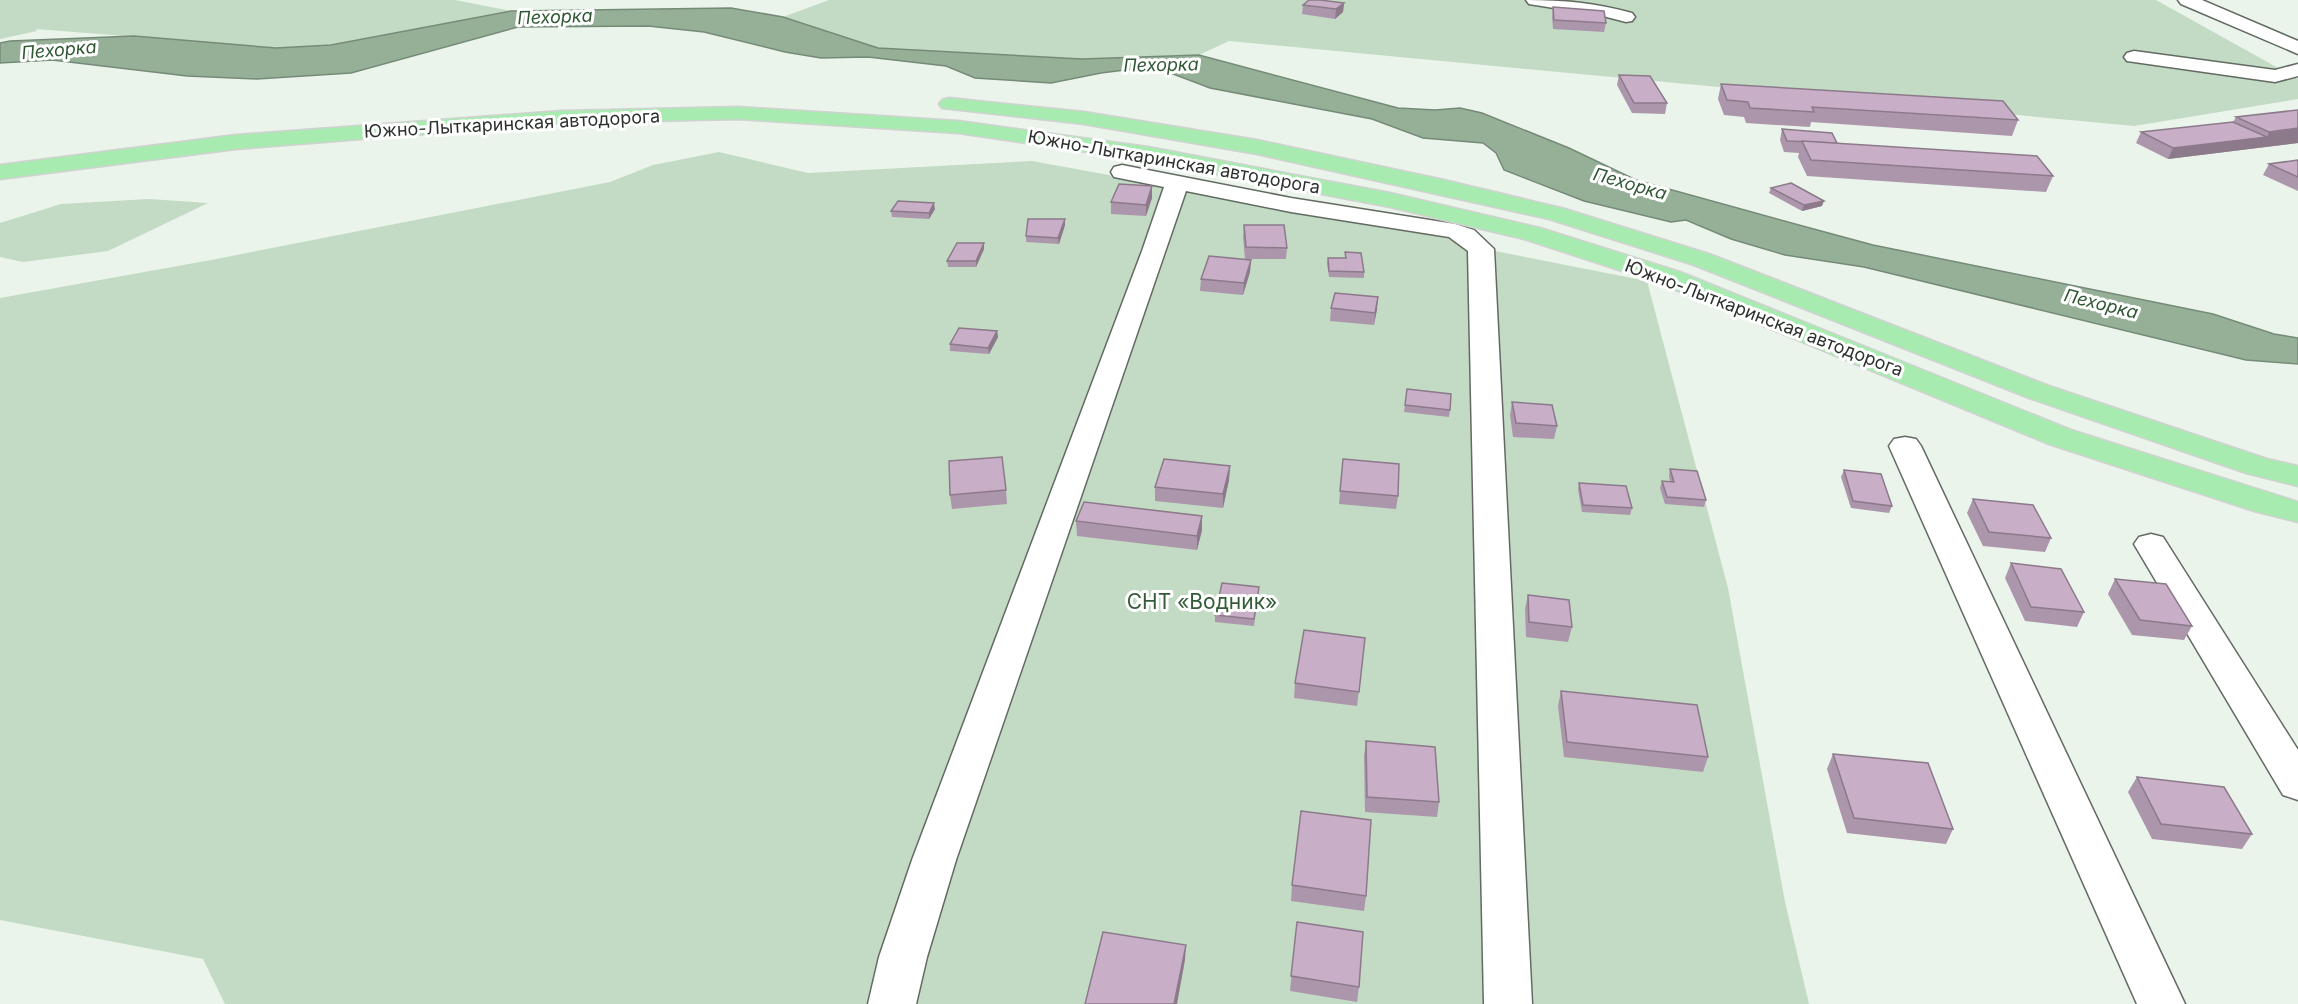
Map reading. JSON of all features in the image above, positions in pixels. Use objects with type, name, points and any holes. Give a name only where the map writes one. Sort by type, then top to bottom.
[{"type":"main road","name":"Южно-Лыткаринская автодорога","points":[[158,131],[262,120],[564,98],[744,94],[897,101]]},
{"type":"main road","name":"Южно-Лыткаринская автодорога","points":[[933,102],[1084,118],[1257,147],[1557,214],[1703,260],[2039,392],[2257,466],[2298,476]]},
{"type":"main road","name":"Южно-Лыткаринская автодорога","points":[[0,172],[236,142],[562,117],[738,113],[958,127],[1148,154],[1390,200],[1531,233],[1671,278],[2060,437],[2266,504],[2298,512]]},
{"type":"street","points":[[1535,0],[1600,10],[1626,17]]},
{"type":"street","points":[[2187,0],[2298,48]]},
{"type":"street","points":[[2134,57],[2275,76],[2298,70]]},
{"type":"street","points":[[1122,172],[1177,184],[1455,231],[1465,235],[1481,249],[1508,1004]]},
{"type":"street","points":[[892,1004],[903,957],[934,860],[1177,184]]},
{"type":"street","points":[[1905,446],[2161,1004]]},
{"type":"street","points":[[2151,544],[2298,784]]},
{"type":"green space","points":[[0,0],[455,0],[511,11],[331,45],[276,48],[36,29],[37,31],[0,39]]},
{"type":"green space","points":[[829,0],[2156,0],[2298,79],[2298,99],[2134,126],[1229,41],[1199,55],[1082,59],[878,48],[783,17]]},
{"type":"green space","name":"СНТ «Водник»","points":[[719,152],[808,173],[1032,161],[1454,238],[1495,251],[1647,281],[1728,588],[1785,902],[1809,1004],[225,1004],[203,959],[0,920],[0,298],[211,260],[610,182],[653,165]]},
{"type":"green space","points":[[149,199],[208,203],[108,251],[23,262],[0,257],[0,223],[61,204]]},
{"type":"water","name":"Пехорка","points":[[731,8],[783,17],[878,48],[1082,59],[1199,55],[1398,108],[1435,110],[1460,108],[1482,113],[1569,148],[1636,180],[1810,228],[1873,245],[2213,314],[2274,334],[2298,338],[2298,364],[2246,360],[1864,267],[1785,255],[1731,239],[1686,220],[1671,222],[1584,201],[1504,170],[1496,153],[1483,143],[1423,138],[1372,119],[1210,88],[1160,69],[1141,68],[1101,73],[1051,83],[975,78],[946,66],[868,57],[821,58],[785,52],[704,32],[648,26],[518,27],[351,73],[257,79],[187,76],[52,60],[0,63],[0,43],[10,41],[134,36],[276,48],[331,45],[511,11]]},
{"type":"building","points":[[1309,0],[1344,3],[1336,9],[1303,5]]},
{"type":"building","points":[[1553,7],[1604,11],[1606,23],[1554,20]]},
{"type":"building","points":[[1619,75],[1650,76],[1667,103],[1634,103]]},
{"type":"building","points":[[1721,84],[2003,101],[2018,120],[1812,107],[1814,112],[1750,108],[1748,102],[1727,100]]},
{"type":"building","points":[[2298,110],[2298,128],[2269,132],[2236,117]]},
{"type":"building","points":[[2233,122],[2267,137],[2173,148],[2141,132]]},
{"type":"building","points":[[1782,129],[1832,133],[1837,143],[1787,141]]},
{"type":"building","points":[[1802,141],[2037,156],[2053,176],[1811,160]]},
{"type":"building","points":[[2298,160],[2298,177],[2269,164]]},
{"type":"building","points":[[1791,183],[1824,201],[1804,205],[1771,188]]},
{"type":"building","points":[[1119,184],[1152,186],[1146,205],[1111,202]]},
{"type":"building","points":[[898,201],[934,203],[929,213],[891,211]]},
{"type":"building","points":[[1028,219],[1065,219],[1058,238],[1026,236]]},
{"type":"building","points":[[1244,225],[1284,225],[1287,248],[1246,247]]},
{"type":"building","points":[[957,243],[984,243],[976,261],[947,261]]},
{"type":"building","points":[[1345,252],[1361,253],[1364,272],[1329,271],[1328,258],[1346,258]]},
{"type":"building","points":[[1209,256],[1251,260],[1244,283],[1201,279]]},
{"type":"building","points":[[1335,293],[1378,297],[1375,313],[1331,308]]},
{"type":"building","points":[[959,328],[997,331],[988,348],[950,344]]},
{"type":"building","points":[[1407,389],[1451,394],[1450,410],[1405,405]]},
{"type":"building","points":[[1512,402],[1552,405],[1557,426],[1516,423]]},
{"type":"building","points":[[1002,457],[1006,490],[950,495],[949,461]]},
{"type":"building","points":[[1164,459],[1230,466],[1223,494],[1155,487]]},
{"type":"building","points":[[1343,459],[1399,464],[1398,496],[1340,491]]},
{"type":"building","points":[[1670,469],[1697,471],[1706,500],[1667,497],[1662,481],[1674,482]]},
{"type":"building","points":[[1844,470],[1881,474],[1892,506],[1853,501]]},
{"type":"building","points":[[1579,483],[1626,486],[1632,508],[1583,505]]},
{"type":"building","points":[[1973,499],[2033,505],[2051,538],[1989,532]]},
{"type":"building","points":[[1084,502],[1202,516],[1197,536],[1076,521]]},
{"type":"building","points":[[2011,563],[2061,569],[2084,612],[2031,607]]},
{"type":"building","points":[[2115,579],[2166,584],[2192,626],[2140,620]]},
{"type":"building","points":[[1222,583],[1259,587],[1254,619],[1215,615]]},
{"type":"building","points":[[1528,595],[1569,600],[1572,627],[1529,622]]},
{"type":"building","points":[[1304,630],[1365,638],[1359,692],[1295,683]]},
{"type":"building","points":[[1561,691],[1697,705],[1708,757],[1567,742]]},
{"type":"building","points":[[1366,741],[1435,747],[1439,802],[1367,797]]},
{"type":"building","points":[[1833,754],[1928,763],[1953,829],[1854,818]]},
{"type":"building","points":[[2137,777],[2224,787],[2252,834],[2161,824]]},
{"type":"building","points":[[1301,811],[1371,820],[1366,896],[1292,885]]},
{"type":"building","points":[[1297,922],[1363,932],[1359,987],[1291,976]]},
{"type":"building","points":[[1103,932],[1186,945],[1174,1004],[1085,1004]]}]
